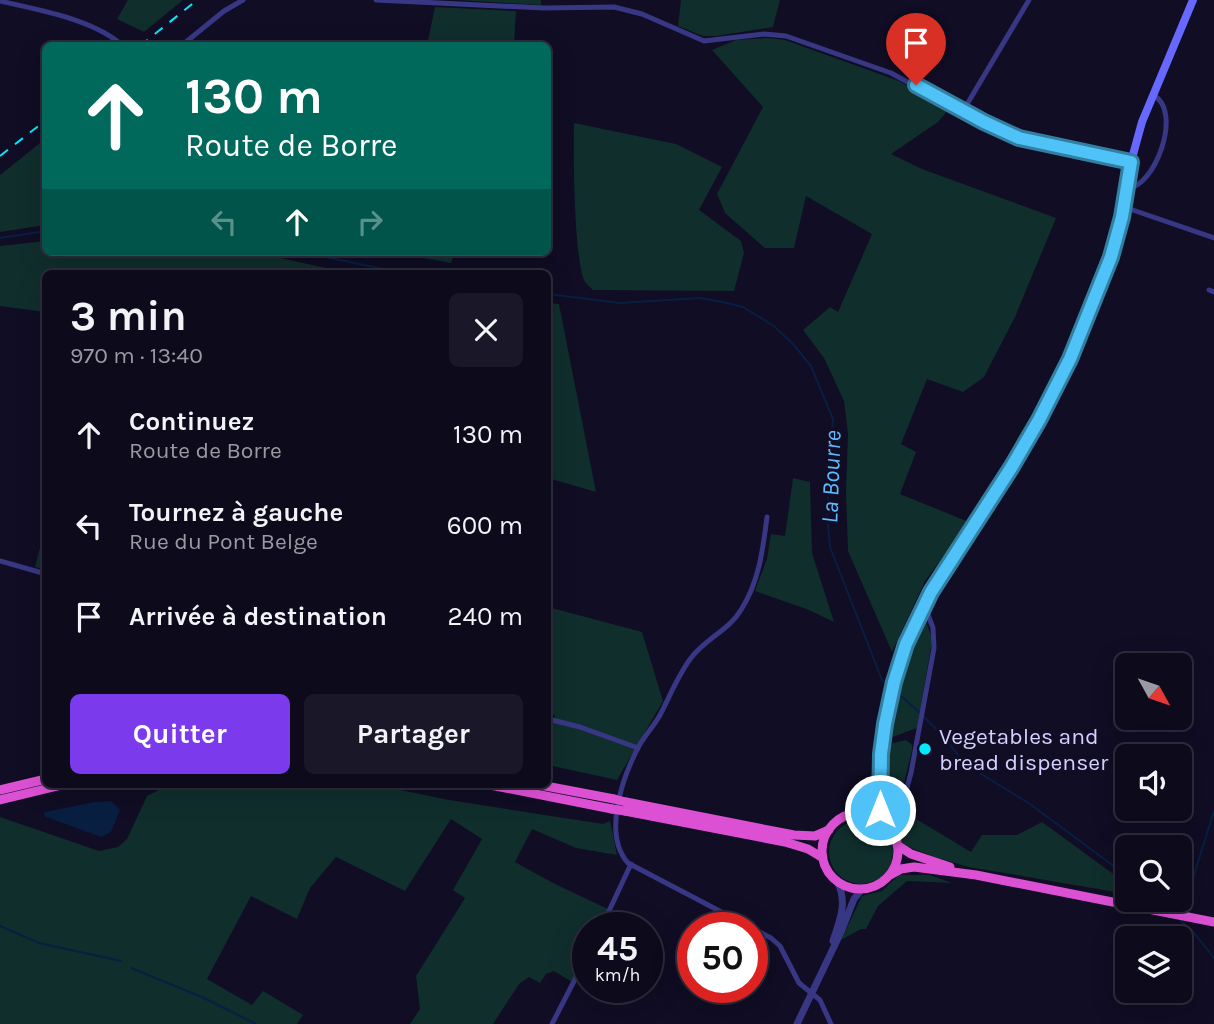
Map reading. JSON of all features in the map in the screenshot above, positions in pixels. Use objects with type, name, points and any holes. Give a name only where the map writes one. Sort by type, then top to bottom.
[{"type":"highway","points":[[0,790],[42,780]]},
{"type":"highway","points":[[0,800],[50,788]]},
{"type":"highway","points":[[511,788],[794,835],[815,836],[829,830],[843,817],[859,814],[874,816],[892,831],[897,845],[896,862],[890,875]]},
{"type":"highway","points":[[551,788],[613,804]]},
{"type":"highway","points":[[625,806],[785,842],[808,849],[822,858]]},
{"type":"highway","points":[[829,830],[823,844],[822,858],[828,873],[847,887],[862,889],[876,886],[901,869],[915,867],[976,875],[1214,922]]},
{"type":"highway","points":[[897,845],[911,855],[976,875]]},
{"type":"main road","points":[[859,814],[872,795],[894,682],[906,644],[924,604],[997,491],[1050,399],[1104,279],[1116,242],[1139,128],[1193,0]]},
{"type":"main road","points":[[881,754],[879,806],[884,822]]},
{"type":"street","points":[[186,42],[224,11],[243,0]]},
{"type":"street","points":[[376,0],[544,8],[614,7],[642,14],[700,40],[780,35],[891,72],[1006,133],[1026,140],[1131,162]]},
{"type":"street","points":[[963,111],[1029,0]]},
{"type":"street","points":[[0,1],[90,26],[108,34],[117,42]]},
{"type":"street","points":[[1127,188],[1134,188],[1140,183],[1163,145],[1166,111],[1160,99],[1152,94]]},
{"type":"street","points":[[1124,207],[1214,238]]},
{"type":"street","points":[[722,912],[631,864],[623,856],[615,821],[624,782],[638,748],[657,721],[691,658],[733,620],[744,606],[763,552],[767,517]]},
{"type":"street","points":[[0,561],[42,573]]},
{"type":"street","points":[[901,809],[924,711],[935,643],[933,628],[924,604]]},
{"type":"street","points":[[551,720],[638,748]]},
{"type":"street","points":[[608,912],[631,864]]},
{"type":"street","points":[[828,958],[844,905],[843,895],[836,881]]},
{"type":"street","points":[[797,1024],[854,899],[862,889]]},
{"type":"street","points":[[768,938],[777,943],[799,983],[820,1000],[831,1024]]},
{"type":"street","points":[[552,1024],[572,985]]},
{"type":"green space","points":[[128,0],[183,0],[144,32],[117,19]]},
{"type":"green space","points":[[458,0],[541,0],[541,5]]},
{"type":"green space","points":[[681,0],[780,0],[773,27],[703,36],[678,26]]},
{"type":"green space","points":[[435,7],[516,11],[514,42],[428,42]]},
{"type":"green space","points":[[736,40],[785,40],[899,81],[950,108],[938,122],[891,154],[922,169],[1056,218],[1015,317],[984,377],[963,392],[927,379],[901,444],[916,452],[900,494],[969,522],[925,581],[892,652],[848,551],[848,434],[844,401],[824,358],[803,330],[830,307],[838,312],[872,234],[806,196],[794,248],[765,248],[725,213],[717,194],[763,107],[712,50]]},
{"type":"green space","points":[[574,123],[676,144],[722,167],[699,210],[741,241],[744,253],[734,291],[593,290],[585,282],[576,230]]},
{"type":"green space","points":[[42,141],[42,225],[0,232],[0,175]]},
{"type":"green space","points":[[42,241],[42,256],[271,256],[335,270],[42,270],[42,312],[0,306],[0,246]]},
{"type":"green space","points":[[413,256],[454,256],[451,263]]},
{"type":"green space","points":[[551,303],[559,304],[596,492],[551,479]]},
{"type":"green space","points":[[793,478],[810,482],[812,553],[834,622],[755,591],[767,559],[771,534],[785,536]]},
{"type":"green space","points":[[42,540],[42,569],[35,567]]},
{"type":"green space","points":[[551,608],[642,632],[663,701],[617,780],[551,766],[551,735],[555,715],[551,714]]},
{"type":"green space","points":[[925,618],[932,639],[917,728],[890,738],[888,735],[898,679]]},
{"type":"green space","points":[[906,740],[912,745],[898,808],[971,852],[982,835],[1017,835],[1042,822],[1115,875],[1115,892],[969,867],[904,845],[884,815],[884,773],[888,748],[893,743]]},
{"type":"green space","points":[[163,788],[391,788],[449,800],[603,824],[610,821],[617,855],[576,848],[532,829],[515,862],[608,909],[606,912],[572,912],[572,982],[554,971],[546,974],[540,983],[529,977],[519,984],[493,1024],[410,1024],[420,1009],[416,976],[465,898],[453,890],[482,839],[451,819],[405,891],[336,857],[310,888],[297,919],[251,896],[207,979],[252,1005],[263,991],[303,1015],[297,1024],[0,1024],[0,817],[99,851],[118,847],[127,839],[147,796]]},
{"type":"green space","points":[[855,820],[867,820],[884,829],[891,840],[891,864],[884,875],[867,884],[855,884],[843,879],[834,870],[829,858],[829,846],[834,834],[843,825]]},
{"type":"green space","points":[[899,875],[930,875],[952,883],[907,881],[878,906],[866,929],[841,940],[862,896],[882,891]]},
{"type":"water","points":[[111,801],[120,810],[111,832],[101,837],[44,816],[45,812]]},
{"type":"waterway","name":"La Bourre","points":[[0,238],[42,232]]},
{"type":"waterway","name":"La Bourre","points":[[321,256],[388,270]]},
{"type":"waterway","name":"La Bourre","points":[[551,294],[620,303],[700,298],[727,303],[743,307],[774,326],[793,344],[811,366],[833,419],[827,512],[830,547],[882,680],[890,687]]},
{"type":"waterway","name":"La Bourre","points":[[894,690],[919,712]]},
{"type":"waterway","name":"La Bourre","points":[[923,716],[965,764],[1030,804],[1115,867]]},
{"type":"waterway","points":[[1192,879],[1214,811]]},
{"type":"waterway","name":"La Bourre","points":[[1180,920],[1214,958]]},
{"type":"waterway","points":[[0,926],[39,943],[121,961]]},
{"type":"waterway","points":[[131,968],[204,998],[256,1024]]},
{"type":"railway","points":[[145,42],[197,0]]},
{"type":"railway","points":[[0,156],[42,123]]},
{"type":"place","name":"Vegetables and bread dispenser","points":[[925,749]]},
{"type":"route","points":[[880,810],[881,754],[885,724],[906,644],[931,592],[1011,468],[1070,359],[1111,257],[1122,217],[1131,162],[1019,138],[916,85]]}]
